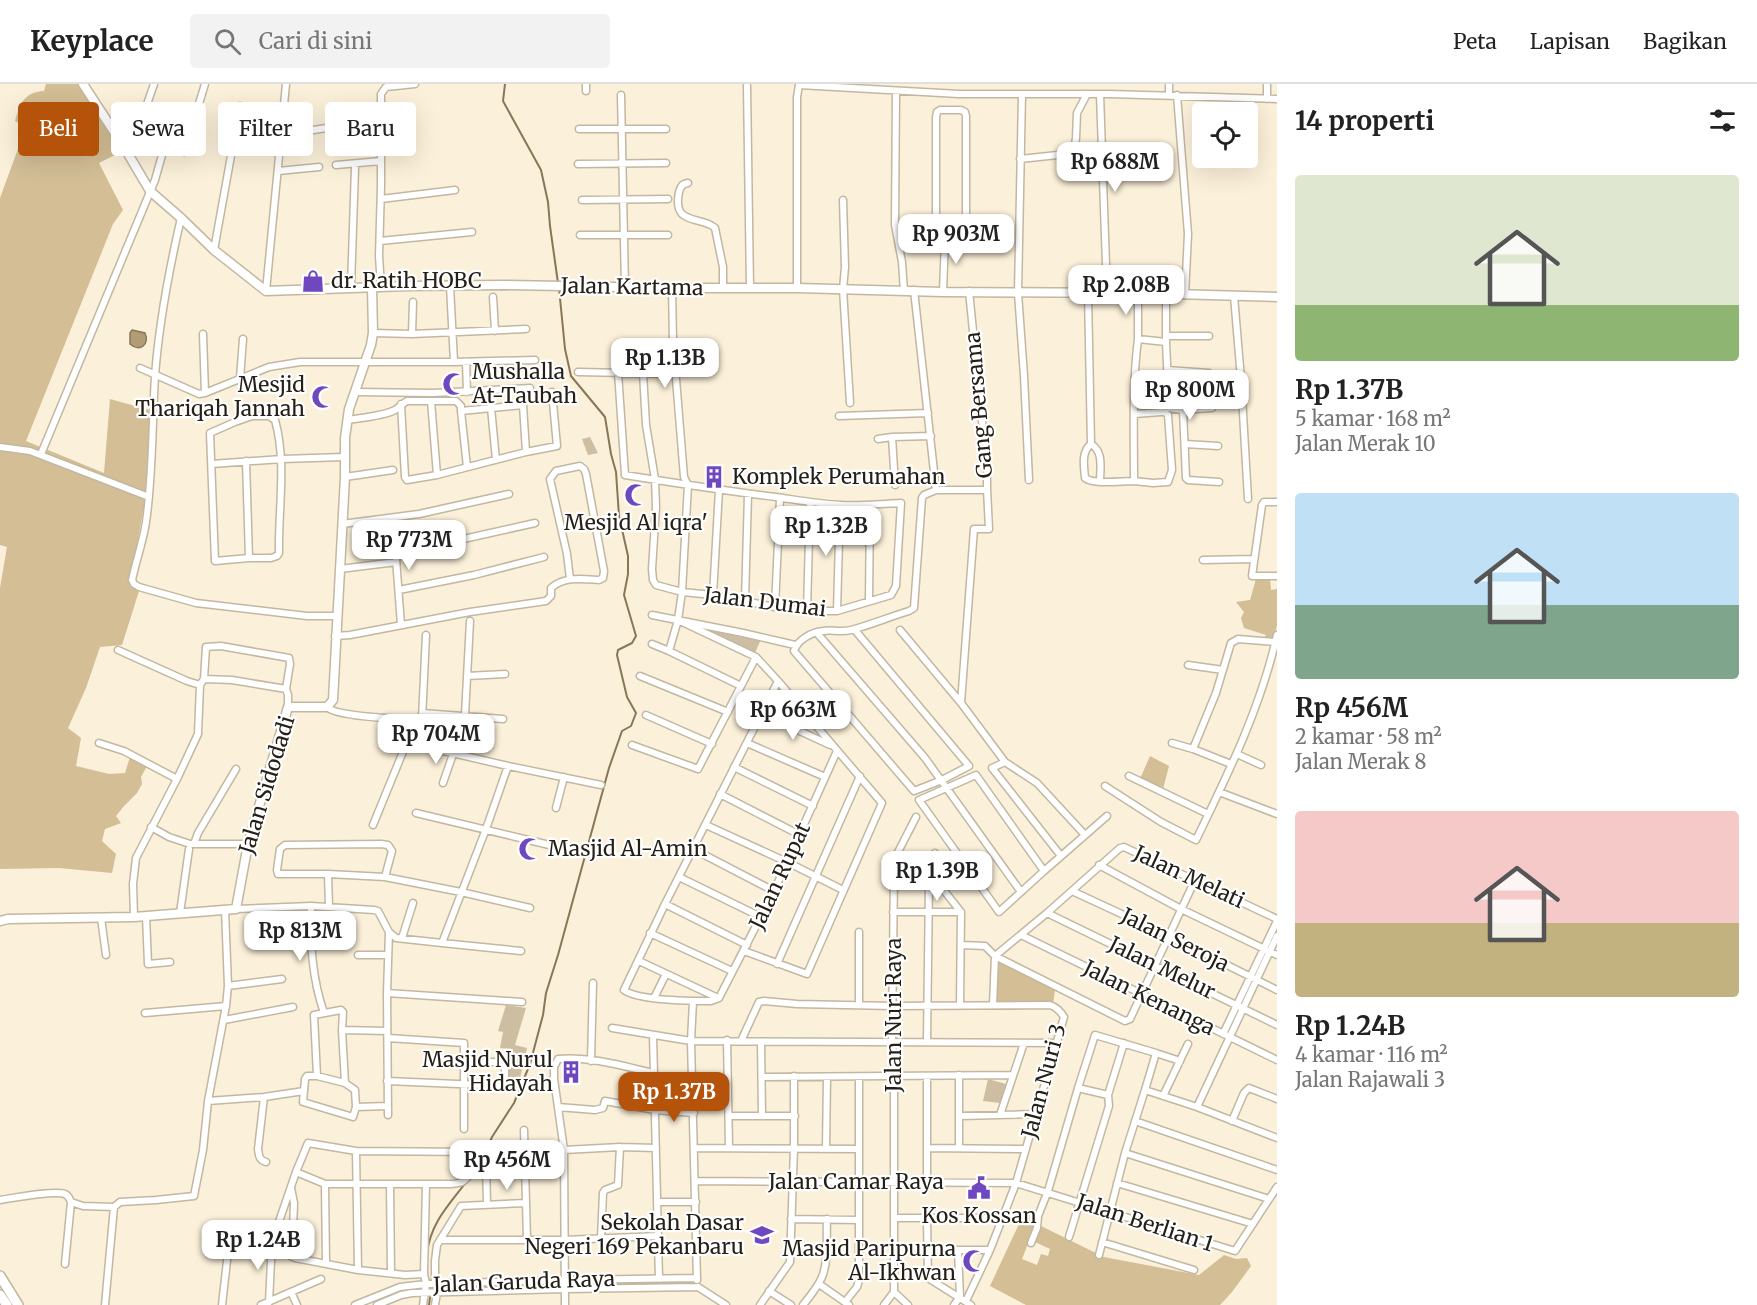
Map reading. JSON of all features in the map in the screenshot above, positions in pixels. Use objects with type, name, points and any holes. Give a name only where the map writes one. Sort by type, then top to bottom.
[{"type":"main road","points":[[83,84],[111,127]]},
{"type":"main road","points":[[129,156],[150,191],[214,250],[266,291]]},
{"type":"main road","name":"Jalan Kartama","points":[[266,291],[450,285],[797,288],[1277,297]]},
{"type":"main road","name":"Jalan Sidodadi","points":[[236,909],[248,844],[288,707],[327,707],[333,700],[347,420],[373,333],[376,287]]},
{"type":"main road","points":[[0,921],[134,917],[236,909]]},
{"type":"main road","points":[[0,1276],[18,1305]]},
{"type":"main road","points":[[0,1295],[7,1305]]},
{"type":"street","points":[[148,102],[154,84]]},
{"type":"street","points":[[41,454],[126,253],[155,180],[164,148],[167,144],[184,152],[205,84]]},
{"type":"street","points":[[285,102],[286,84]]},
{"type":"street","points":[[382,102],[382,91],[386,87],[415,84]]},
{"type":"street","points":[[797,288],[797,97],[799,84],[877,87],[896,91],[959,94],[1177,95],[1277,99]]},
{"type":"street","points":[[1169,84],[1169,95]]},
{"type":"street","points":[[1267,84],[1267,99]]},
{"type":"street","points":[[747,86],[750,288]]},
{"type":"street","points":[[896,91],[895,225],[902,262],[904,291]]},
{"type":"street","points":[[1022,94],[1018,293],[1029,480]]},
{"type":"street","points":[[1020,159],[1067,154],[1074,151],[1077,113],[1087,94]]},
{"type":"street","points":[[1100,94],[1107,293]]},
{"type":"street","points":[[621,95],[625,288]]},
{"type":"street","points":[[1177,95],[1188,234],[1185,296]]},
{"type":"street","points":[[940,110],[961,110],[966,116],[966,234],[964,237],[945,238],[940,237],[936,228],[936,117],[940,110]]},
{"type":"street","points":[[579,129],[666,129]]},
{"type":"street","points":[[214,250],[231,156]]},
{"type":"street","points":[[266,291],[280,156]]},
{"type":"street","points":[[376,287],[380,241],[381,156]]},
{"type":"street","points":[[336,165],[381,161]]},
{"type":"street","points":[[578,164],[666,163]]},
{"type":"street","points":[[278,171],[319,167]]},
{"type":"street","points":[[351,288],[355,168]]},
{"type":"street","points":[[688,183],[681,187],[678,202],[680,210],[682,215],[694,221],[710,224],[715,228],[723,267],[723,288]]},
{"type":"street","points":[[381,199],[455,190]]},
{"type":"street","points":[[582,200],[668,199]]},
{"type":"street","points":[[843,200],[843,290],[850,403]]},
{"type":"street","points":[[181,218],[168,277],[156,375],[149,497],[140,552],[132,580],[134,584],[196,603],[306,615],[337,616]]},
{"type":"street","points":[[380,241],[472,232]]},
{"type":"street","points":[[580,235],[668,236]]},
{"type":"street","points":[[943,292],[945,238]]},
{"type":"street","points":[[450,285],[454,362]]},
{"type":"street","points":[[669,651],[678,620],[682,592],[688,484],[684,477],[672,288]]},
{"type":"street","points":[[914,290],[936,490],[926,493],[922,498],[914,608],[854,629],[835,632],[822,631],[804,638],[795,645],[794,651],[914,791],[976,775],[1044,871]]},
{"type":"street","name":"Gang Bersama","points":[[936,490],[987,489],[969,291]]},
{"type":"street","points":[[1134,481],[1138,293]]},
{"type":"street","points":[[1088,294],[1091,444],[1085,450],[1084,464],[1085,478],[1089,481],[1168,482],[1172,470],[1168,415],[1165,412],[1135,414]]},
{"type":"street","points":[[1166,294],[1169,408],[1183,410],[1212,408]]},
{"type":"street","points":[[1234,296],[1242,379],[1248,499]]},
{"type":"street","points":[[493,297],[495,331]]},
{"type":"street","points":[[412,302],[412,334]]},
{"type":"street","points":[[373,333],[412,334],[526,329]]},
{"type":"street","points":[[203,334],[206,393]]},
{"type":"street","points":[[1138,339],[1209,336]]},
{"type":"street","points":[[240,378],[243,339]]},
{"type":"street","points":[[140,369],[196,393],[206,393],[269,367],[300,362],[535,360]]},
{"type":"street","points":[[466,362],[467,392]]},
{"type":"street","points":[[1167,370],[1209,373]]},
{"type":"street","points":[[578,372],[676,374]]},
{"type":"street","points":[[618,372],[625,475],[655,480],[646,425],[643,373]]},
{"type":"street","points":[[1135,381],[1167,381]]},
{"type":"street","points":[[356,392],[467,392],[530,388]]},
{"type":"street","points":[[401,404],[405,477],[407,480],[412,480],[557,446],[552,392]]},
{"type":"street","points":[[522,394],[526,452]]},
{"type":"street","points":[[490,398],[496,460]]},
{"type":"street","points":[[347,420],[396,410],[407,401],[456,401],[461,406],[466,467]]},
{"type":"street","points":[[431,401],[437,475]]},
{"type":"street","points":[[461,411],[523,405]]},
{"type":"street","points":[[1183,410],[1186,478],[1219,482]]},
{"type":"street","points":[[840,416],[928,413]]},
{"type":"street","points":[[252,416],[269,416],[275,420],[282,459],[279,553],[271,558],[215,561],[210,433],[252,416]]},
{"type":"street","points":[[878,439],[931,436]]},
{"type":"street","points":[[892,437],[895,484]]},
{"type":"street","points":[[1091,444],[1097,448],[1101,457],[1100,482]]},
{"type":"street","points":[[1185,444],[1218,446]]},
{"type":"street","points":[[0,447],[19,448],[41,454],[149,497]]},
{"type":"street","points":[[212,464],[345,457]]},
{"type":"street","points":[[246,461],[249,558]]},
{"type":"street","points":[[335,636],[477,611],[533,604],[546,601],[551,596],[551,588],[570,579],[599,580],[603,578],[604,572],[586,474],[580,466],[556,471],[550,479],[567,554],[570,579]]},
{"type":"street","points":[[345,477],[393,470]]},
{"type":"street","name":"Jalan Dumai","points":[[655,480],[840,505],[901,503],[896,586],[891,595],[837,611],[807,611],[682,592],[656,585],[653,580],[655,480]]},
{"type":"street","points":[[961,703],[974,529],[989,529],[987,489]]},
{"type":"street","points":[[713,595],[719,490]]},
{"type":"street","points":[[342,524],[393,518],[509,494]]},
{"type":"street","points":[[745,601],[748,494]]},
{"type":"street","points":[[775,607],[780,498]]},
{"type":"street","points":[[807,611],[810,502]]},
{"type":"street","points":[[1277,502],[1264,502],[1262,505],[1252,576],[1277,576]]},
{"type":"street","points":[[837,611],[840,505]]},
{"type":"street","points":[[869,601],[870,505]]},
{"type":"street","points":[[393,518],[400,625]]},
{"type":"street","points":[[340,569],[396,558],[535,523]]},
{"type":"street","points":[[399,590],[474,575],[544,557]]},
{"type":"street","points":[[1203,560],[1254,559]]},
{"type":"street","points":[[652,615],[795,645]]},
{"type":"street","points":[[665,903],[777,964],[807,974],[882,803],[756,657],[678,620]]},
{"type":"street","points":[[465,716],[470,621]]},
{"type":"street","points":[[854,629],[969,766],[918,800],[999,912],[1107,816]]},
{"type":"street","points":[[900,630],[961,703],[1005,762],[1037,783],[1085,835]]},
{"type":"street","points":[[817,633],[925,758],[1021,892]]},
{"type":"street","points":[[373,825],[420,717],[426,635]]},
{"type":"street","points":[[1105,786],[1161,822],[1196,840],[1237,754],[1265,681],[1276,639],[1238,639],[1231,643],[1216,693],[1192,749]]},
{"type":"street","points":[[652,644],[741,686]]},
{"type":"street","points":[[134,917],[133,884],[136,858],[198,734],[206,647],[221,646],[289,658],[286,689],[288,707]]},
{"type":"street","points":[[118,650],[187,681],[232,680],[286,689]]},
{"type":"street","points":[[632,745],[698,770],[756,657]]},
{"type":"street","points":[[1188,665],[1223,670]]},
{"type":"street","points":[[467,676],[505,674]]},
{"type":"street","points":[[640,676],[728,712]]},
{"type":"street","points":[[719,998],[711,1001],[693,1001],[654,998],[630,994],[624,990],[650,933],[778,681]]},
{"type":"street","points":[[327,707],[331,711],[346,714],[503,719]]},
{"type":"street","points":[[763,714],[835,749]]},
{"type":"street","points":[[646,715],[712,744]]},
{"type":"street","points":[[420,717],[439,725],[437,748],[439,750],[601,785]]},
{"type":"street","points":[[99,743],[124,751],[177,779]]},
{"type":"street","points":[[747,743],[825,777]]},
{"type":"street","points":[[1172,743],[1232,764]]},
{"type":"street","name":"Jalan Rupat","points":[[719,998],[774,891],[813,806],[835,749]]},
{"type":"street","points":[[443,783],[453,754]]},
{"type":"street","points":[[1237,754],[1261,765]]},
{"type":"street","points":[[1005,762],[992,768],[1061,856]]},
{"type":"street","points":[[442,943],[508,766]]},
{"type":"street","points":[[734,767],[813,806]]},
{"type":"street","points":[[180,913],[191,846],[236,769]]},
{"type":"street","points":[[777,964],[860,776]]},
{"type":"street","points":[[1129,776],[1208,814]]},
{"type":"street","points":[[556,808],[564,777]]},
{"type":"street","points":[[1219,792],[1277,814]]},
{"type":"street","points":[[720,794],[800,835]]},
{"type":"street","points":[[416,813],[562,848]]},
{"type":"street","name":"Jalan Nuri Raya","points":[[894,1292],[892,1042],[895,862],[916,817]]},
{"type":"street","points":[[706,825],[787,862],[843,891]]},
{"type":"street","points":[[151,827],[191,846],[248,844]]},
{"type":"street","points":[[385,877],[392,851],[388,845],[285,845],[280,849],[278,874],[385,877],[530,908]]},
{"type":"street","name":"Jalan Melati","points":[[995,956],[1119,848],[1124,847],[1277,920]]},
{"type":"street","points":[[693,849],[774,891]]},
{"type":"street","points":[[935,853],[930,867],[932,876],[961,912],[960,1005]]},
{"type":"street","points":[[1099,866],[1277,955]]},
{"type":"street","points":[[328,874],[329,908]]},
{"type":"street","points":[[927,1041],[928,912],[929,883],[932,876]]},
{"type":"street","points":[[679,877],[761,916]]},
{"type":"street","points":[[961,945],[982,945],[995,956],[1125,1021],[1130,1019],[1195,880]]},
{"type":"street","name":"Jalan Seroja","points":[[1072,891],[1277,990]]},
{"type":"street","points":[[402,939],[413,903]]},
{"type":"street","points":[[236,909],[311,906],[378,911],[389,932],[396,938],[521,951]]},
{"type":"street","points":[[311,906],[312,959],[318,996],[324,1013]]},
{"type":"street","points":[[71,1202],[83,1206],[114,1207],[120,1202],[194,1196],[203,1150],[208,1101],[226,1006],[228,986],[225,910]]},
{"type":"street","points":[[893,912],[961,912]]},
{"type":"street","name":"Jalan Melur","points":[[1047,913],[1277,1025]]},
{"type":"street","points":[[146,916],[148,964],[170,962]]},
{"type":"street","points":[[101,918],[105,955]]},
{"type":"street","points":[[1226,1036],[1258,980],[1277,920]]},
{"type":"street","points":[[388,1115],[389,932]]},
{"type":"street","points":[[859,932],[859,1004]]},
{"type":"street","points":[[650,933],[732,971]]},
{"type":"street","name":"Jalan Kenanga","points":[[1021,935],[1277,1059]]},
{"type":"street","points":[[1197,1107],[1237,1004],[1250,977],[1277,936]]},
{"type":"street","points":[[358,955],[388,955]]},
{"type":"street","points":[[741,1041],[759,1002],[770,1000],[797,1004],[993,1005],[995,956]]},
{"type":"street","points":[[639,961],[719,998]]},
{"type":"street","points":[[654,998],[666,974]]},
{"type":"street","points":[[228,986],[282,979]]},
{"type":"street","points":[[591,1061],[593,982]]},
{"type":"street","points":[[387,993],[522,1002]]},
{"type":"street","points":[[693,1001],[691,1041],[697,1278],[698,1287],[726,1305]]},
{"type":"street","name":"Jalan Nuri 3","points":[[954,1305],[965,1301],[990,1250],[1017,1183],[1064,1017],[1054,1006],[993,1005]]},
{"type":"street","points":[[145,1012],[226,1006]]},
{"type":"street","points":[[224,1020],[292,1007]]},
{"type":"street","points":[[317,1077],[314,1017],[341,1010],[345,1083]]},
{"type":"street","points":[[612,1028],[691,1041],[1057,1043]]},
{"type":"street","points":[[342,1030],[464,1043],[464,1129]]},
{"type":"street","points":[[653,1035],[659,1279]]},
{"type":"street","points":[[1031,1243],[1095,1035],[1180,1061]]},
{"type":"street","points":[[727,1040],[729,1148]]},
{"type":"street","points":[[761,1042],[762,1116]]},
{"type":"street","points":[[1000,1115],[1024,1043]]},
{"type":"street","points":[[1069,1237],[1109,1106],[1108,1095],[1124,1043]]},
{"type":"street","points":[[1163,1096],[1188,1044]]},
{"type":"street","points":[[1099,1255],[1125,1154],[1155,1053]]},
{"type":"street","points":[[565,1305],[564,1150],[554,1067],[558,1059],[567,1058],[653,1073]]},
{"type":"street","points":[[387,1081],[505,1086],[505,1062],[485,1062]]},
{"type":"street","points":[[959,1074],[959,1148]]},
{"type":"street","points":[[762,1077],[1013,1075]]},
{"type":"street","points":[[760,1305],[789,1262],[795,1116],[794,1076]]},
{"type":"street","points":[[927,1076],[927,1182]]},
{"type":"street","points":[[306,1077],[317,1077],[345,1083],[355,1090],[357,1107],[353,1117],[303,1102],[306,1077]]},
{"type":"street","points":[[826,1148],[827,1077]]},
{"type":"street","points":[[819,1284],[847,1304],[858,1283],[859,1077]]},
{"type":"street","points":[[1078,1088],[1108,1095]]},
{"type":"street","points":[[1232,1121],[1244,1093],[1249,1088],[1277,1099]]},
{"type":"street","points":[[1145,1090],[1277,1138]]},
{"type":"street","points":[[208,1101],[264,1098],[304,1091]]},
{"type":"street","points":[[264,1098],[258,1149],[259,1157],[266,1162]]},
{"type":"street","points":[[558,1107],[596,1110],[603,1108],[605,1101],[655,1110],[694,1113]]},
{"type":"street","points":[[357,1107],[388,1106]]},
{"type":"street","points":[[960,1116],[1036,1114]]},
{"type":"street","points":[[729,1116],[795,1116]]},
{"type":"street","points":[[1135,1121],[1277,1170]]},
{"type":"street","points":[[524,1130],[527,1239]]},
{"type":"street","points":[[268,1302],[272,1242],[290,1188],[296,1172],[309,1142],[356,1152],[475,1152],[478,1155],[478,1159],[463,1181],[452,1184],[325,1184],[296,1172]]},
{"type":"street","points":[[601,1239],[603,1193],[619,1184],[620,1147]]},
{"type":"street","points":[[564,1150],[656,1148]]},
{"type":"street","points":[[695,1148],[859,1149]]},
{"type":"street","points":[[927,1148],[1026,1149]]},
{"type":"street","points":[[356,1152],[358,1270]]},
{"type":"street","points":[[1125,1154],[1269,1199]]},
{"type":"street","points":[[486,1163],[488,1203]]},
{"type":"street","name":"Jalan Camar Raya","points":[[695,1181],[1017,1183]]},
{"type":"street","name":"Jalan Berlian 1","points":[[1017,1183],[1235,1251],[1277,1187]]},
{"type":"street","points":[[1117,1183],[1253,1224]]},
{"type":"street","points":[[325,1184],[326,1264]]},
{"type":"street","points":[[426,1184],[423,1274],[431,1284]]},
{"type":"street","points":[[390,1185],[391,1273]]},
{"type":"street","points":[[290,1188],[294,1203],[292,1257]]},
{"type":"street","points":[[0,1200],[46,1194],[64,1194],[69,1197],[71,1202],[65,1264]]},
{"type":"street","points":[[657,1202],[696,1202]]},
{"type":"street","points":[[435,1305],[431,1284],[436,1249],[461,1206],[526,1203]]},
{"type":"street","points":[[105,1305],[114,1207]]},
{"type":"street","points":[[283,1209],[288,1209],[293,1213]]},
{"type":"street","points":[[894,1218],[1003,1218]]},
{"type":"street","points":[[791,1219],[859,1220]]},
{"type":"street","points":[[803,1305],[819,1284],[825,1266],[827,1219]]},
{"type":"street","points":[[927,1219],[928,1278],[965,1301]]},
{"type":"street","points":[[222,1233],[228,1238],[229,1243],[222,1305]]},
{"type":"street","points":[[440,1240],[564,1240],[658,1236]]},
{"type":"street","points":[[272,1242],[292,1257],[358,1270],[405,1275],[423,1274]]},
{"type":"street","points":[[1102,1242],[1194,1270]]},
{"type":"street","points":[[927,1250],[990,1250]]},
{"type":"street","points":[[958,1250],[965,1301]]},
{"type":"street","name":"Jalan Garuda Raya","points":[[355,1305],[400,1287],[431,1284],[697,1278]]},
{"type":"street","points":[[261,1305],[321,1279]]},
{"type":"street","name":"Jalan Garuda Raya","points":[[377,1305],[401,1295],[432,1293],[698,1287]]},
{"type":"street","points":[[769,1291],[791,1305]]},
{"type":"street","points":[[291,1292],[297,1305]]},
{"type":"street","points":[[885,1305],[894,1292],[908,1305]]},
{"type":"street","points":[[423,1305],[432,1293]]},
{"type":"shaded area","points":[[46,84],[79,84],[90,102],[23,102],[27,96],[44,91]]},
{"type":"shaded area","points":[[99,116],[111,136],[111,156],[113,156],[99,163],[123,210],[113,224],[26,441],[104,473],[110,399],[153,411],[147,490],[130,583],[139,591],[122,645],[100,647],[86,688],[68,728],[81,738],[76,766],[109,774],[125,773],[130,757],[147,766],[141,777],[142,784],[137,793],[116,816],[121,823],[105,829],[102,841],[116,854],[112,873],[59,868],[0,869],[0,588],[7,547],[0,545],[0,198],[18,149],[18,156],[99,156]]},
{"type":"shaded area","points":[[132,330],[145,333],[146,341],[143,346],[137,348],[130,344]]},
{"type":"shaded area","points":[[590,437],[598,453],[588,455],[582,439]]},
{"type":"shaded area","points":[[1256,579],[1270,579],[1271,590],[1277,589],[1277,625],[1274,638],[1263,640],[1266,635],[1244,628],[1241,618],[1244,612],[1236,602],[1250,600]]},
{"type":"shaded area","points":[[690,624],[761,639],[755,653]]},
{"type":"shaded area","points":[[1150,756],[1169,766],[1163,789],[1140,779]]},
{"type":"shaded area","points":[[997,961],[1055,990],[1053,1004],[997,1005]]},
{"type":"shaded area","points":[[506,1005],[526,1008],[515,1045],[527,1048],[517,1091],[510,1092],[508,1071],[510,1049],[500,1048],[503,1032],[498,1031]]},
{"type":"shaded area","points":[[988,1079],[1006,1084],[1000,1103],[983,1101]]},
{"type":"shaded area","points":[[1024,1213],[1033,1216],[1035,1224],[1022,1259],[1037,1265],[1041,1254],[1048,1256],[1050,1249],[1035,1242],[1041,1226],[1104,1257],[1199,1275],[1224,1255],[1236,1259],[1247,1258],[1251,1266],[1220,1305],[1026,1305],[990,1286]]},
{"type":"waterway","points":[[505,84],[503,101],[541,170],[548,202],[558,283]]},
{"type":"waterway","points":[[475,1172],[492,1137],[514,1103],[530,1064],[543,1015],[546,993],[609,768],[622,731],[631,726],[636,713],[627,697],[617,655],[618,650],[632,643],[636,636],[624,595],[628,574],[628,556],[619,516],[616,472],[605,417],[571,376],[565,349],[559,288]]},
{"type":"waterway","points":[[427,1253],[432,1232],[447,1206],[467,1181]]},
{"type":"waterway","points":[[428,1286],[429,1305]]},
{"type":"place","name":"dr. Ratih HOBC","points":[[313,281]]},
{"type":"place","name":"Mushalla At-Taubah","points":[[454,384]]},
{"type":"place","name":"Mesjid Thariqah Jannah","points":[[323,397]]},
{"type":"place","name":"Komplek Perumahan","points":[[714,477]]},
{"type":"place","name":"Mesjid Al iqra'","points":[[636,495]]},
{"type":"place","name":"Masjid Al-Amin","points":[[530,849]]},
{"type":"place","name":"Masjid Nurul Hidayah","points":[[571,1072]]},
{"type":"place","name":"Kos Kossan","points":[[979,1188]]},
{"type":"place","name":"Sekolah Dasar Negeri 169 Pekanbaru","points":[[762,1235]]},
{"type":"place","name":"Masjid Paripurna Al-Ikhwan","points":[[974,1261]]}]
